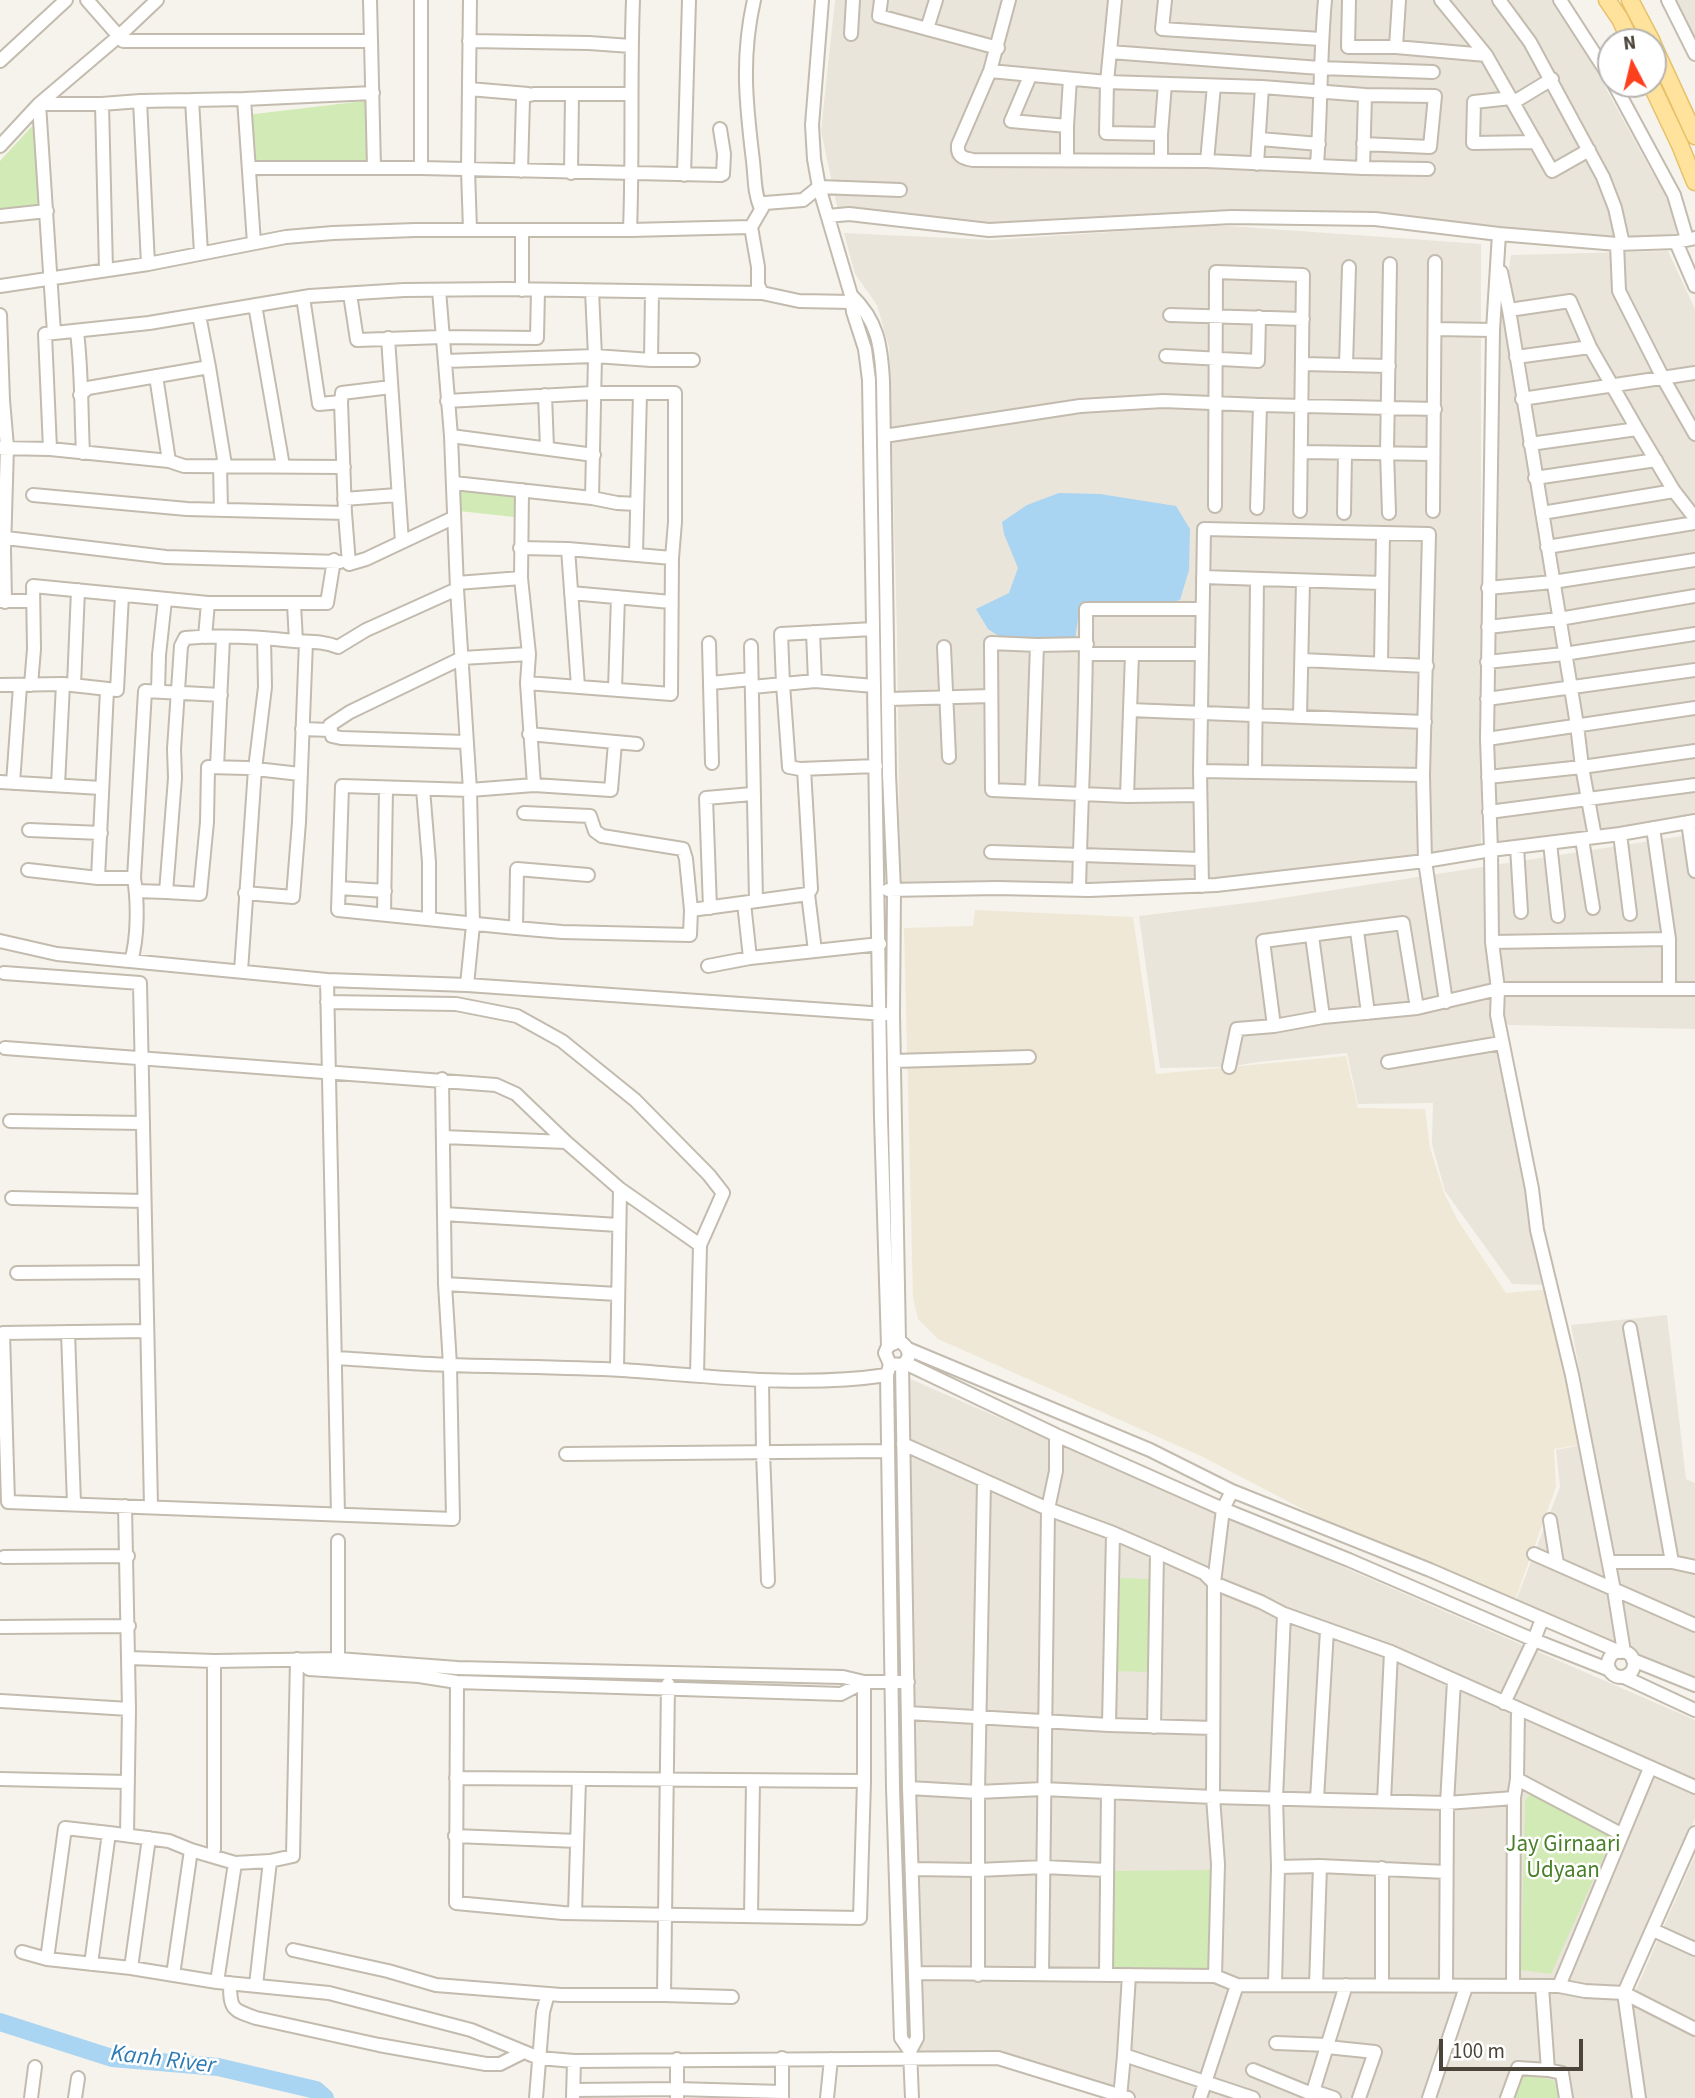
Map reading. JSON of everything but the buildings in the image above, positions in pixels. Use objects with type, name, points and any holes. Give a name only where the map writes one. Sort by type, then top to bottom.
[{"type":"main road","points":[[1607,0],[1624,28]]},
{"type":"main road","points":[[1630,0],[1644,28]]},
{"type":"main road","points":[[1667,75],[1695,136]]},
{"type":"main road","points":[[1657,98],[1695,181]]},
{"type":"street","points":[[0,61],[66,0]]},
{"type":"street","points":[[87,0],[123,41],[371,41]]},
{"type":"street","points":[[0,146],[39,104],[157,0]]},
{"type":"street","points":[[370,0],[374,168]]},
{"type":"street","points":[[421,0],[421,168]]},
{"type":"street","points":[[470,0],[470,230]]},
{"type":"street","points":[[630,230],[633,0]]},
{"type":"street","points":[[684,175],[689,0]]},
{"type":"street","points":[[754,0],[746,52],[745,101],[754,187],[761,209]]},
{"type":"street","points":[[335,1358],[450,1365],[617,1370],[762,1381],[858,1380],[896,1367],[909,1356],[898,1345],[886,1014],[880,944],[870,394],[865,349],[819,187],[814,159],[812,125],[822,0]]},
{"type":"street","points":[[851,34],[853,0]]},
{"type":"street","points":[[881,0],[879,16],[998,48]]},
{"type":"street","points":[[927,29],[936,0]]},
{"type":"street","points":[[1009,0],[998,48],[958,145],[959,155],[973,160],[1207,161],[1428,169]]},
{"type":"street","points":[[1115,0],[1107,82],[1106,133],[1161,134]]},
{"type":"street","points":[[1165,0],[1162,29],[1321,39]]},
{"type":"street","points":[[1317,165],[1321,39],[1325,0]]},
{"type":"street","points":[[1349,0],[1348,47],[1396,47],[1486,55]]},
{"type":"street","points":[[1396,47],[1399,0]]},
{"type":"street","points":[[1441,0],[1486,55],[1552,171],[1589,150]]},
{"type":"street","points":[[1499,0],[1530,42],[1552,79],[1604,177],[1615,208],[1620,244],[1619,290],[1663,378],[1695,434]]},
{"type":"street","points":[[1560,0],[1597,57]]},
{"type":"street","points":[[1668,0],[1695,54]]},
{"type":"street","points":[[469,41],[631,46]]},
{"type":"street","points":[[1110,52],[1320,68],[1433,72]]},
{"type":"street","points":[[990,71],[1107,82],[1435,96],[1430,147],[1363,144]]},
{"type":"street","points":[[1030,76],[1011,121],[1067,126]]},
{"type":"street","points":[[1067,159],[1070,79]]},
{"type":"street","points":[[1535,142],[1474,142],[1474,102],[1512,100],[1552,79]]},
{"type":"street","points":[[1161,161],[1165,84]]},
{"type":"street","points":[[1207,161],[1214,86]]},
{"type":"street","points":[[1257,164],[1262,87]]},
{"type":"street","points":[[469,89],[528,94],[631,94]]},
{"type":"street","points":[[39,104],[373,93]]},
{"type":"street","points":[[571,173],[572,93]]},
{"type":"street","points":[[521,171],[523,99],[528,94]]},
{"type":"street","points":[[1363,168],[1365,95]]},
{"type":"street","points":[[1622,98],[1674,195],[1695,286]]},
{"type":"street","points":[[244,99],[254,243]]},
{"type":"street","points":[[192,100],[201,253]]},
{"type":"street","points":[[140,101],[148,264]]},
{"type":"street","points":[[39,104],[54,333]]},
{"type":"street","points":[[102,104],[106,270]]},
{"type":"street","points":[[250,168],[421,168],[723,174],[724,154],[720,129]]},
{"type":"street","points":[[1260,139],[1319,144]]},
{"type":"street","points":[[762,293],[758,285],[758,267],[751,227],[765,202],[803,200],[819,187],[900,190]]},
{"type":"street","points":[[0,216],[47,211]]},
{"type":"street","points":[[828,216],[849,214],[989,230],[1231,217],[1375,219],[1499,234],[1620,244],[1686,240]]},
{"type":"street","points":[[0,286],[148,264],[286,237],[333,233],[751,227]]},
{"type":"street","points":[[522,231],[522,290]]},
{"type":"street","points":[[1499,234],[1493,330],[1487,699],[1492,942],[1498,989],[1497,1015],[1532,1189],[1537,1230],[1572,1375],[1631,1672],[1624,1676]]},
{"type":"street","points":[[1497,254],[1509,310],[1589,800],[1588,838],[1593,908]]},
{"type":"street","points":[[1433,511],[1435,262]]},
{"type":"street","points":[[1389,513],[1390,264]]},
{"type":"street","points":[[1346,365],[1349,267]]},
{"type":"street","points":[[1215,506],[1216,272],[1303,275],[1300,512]]},
{"type":"street","points":[[439,290],[451,436],[453,518],[470,790],[473,925],[467,985]]},
{"type":"street","points":[[50,449],[45,334],[199,315],[303,297],[439,290],[762,293],[799,301],[851,299],[865,308],[880,342],[882,364],[886,644],[894,890],[886,1014],[894,1061],[898,1345]]},
{"type":"street","points":[[350,294],[357,340],[537,338],[538,290]]},
{"type":"street","points":[[592,291],[595,356],[592,498]]},
{"type":"street","points":[[651,360],[652,292]]},
{"type":"street","points":[[303,297],[319,404],[341,402]]},
{"type":"street","points":[[1509,310],[1570,301],[1590,347],[1674,491],[1695,520],[1548,547]]},
{"type":"street","points":[[255,305],[283,466]]},
{"type":"street","points":[[0,315],[6,538],[3,602],[32,601]]},
{"type":"street","points":[[199,315],[222,465],[222,510]]},
{"type":"street","points":[[1170,315],[1303,319]]},
{"type":"street","points":[[1166,356],[1258,361],[1259,317]]},
{"type":"street","points":[[1436,329],[1493,330]]},
{"type":"street","points":[[77,332],[81,368],[83,453]]},
{"type":"street","points":[[388,338],[401,542]]},
{"type":"street","points":[[1516,357],[1590,347]]},
{"type":"street","points":[[444,361],[595,356],[693,360]]},
{"type":"street","points":[[867,366],[882,364]]},
{"type":"street","points":[[1303,364],[1389,366]]},
{"type":"street","points":[[80,395],[88,388],[209,367]]},
{"type":"street","points":[[1522,399],[1695,373]]},
{"type":"street","points":[[156,376],[169,461]]},
{"type":"street","points":[[349,564],[344,499],[342,393],[391,387]]},
{"type":"street","points":[[447,401],[593,393],[675,393],[676,522],[672,558],[671,694],[527,683]]},
{"type":"street","points":[[636,554],[640,393]]},
{"type":"street","points":[[545,395],[547,448]]},
{"type":"street","points":[[884,436],[1080,406],[1163,401],[1435,409]]},
{"type":"street","points":[[1258,508],[1260,405]]},
{"type":"street","points":[[1530,443],[1637,429]]},
{"type":"street","points":[[451,436],[594,454]]},
{"type":"street","points":[[4,448],[50,449],[169,461],[184,466],[344,467]]},
{"type":"street","points":[[1302,452],[1433,454]]},
{"type":"street","points":[[1344,513],[1345,453]]},
{"type":"street","points":[[1535,478],[1656,460]]},
{"type":"street","points":[[453,483],[637,504]]},
{"type":"street","points":[[522,490],[521,578],[529,653],[527,683],[534,785]]},
{"type":"street","points":[[1542,513],[1674,491]]},
{"type":"street","points":[[33,495],[187,509],[345,513]]},
{"type":"street","points":[[344,499],[397,495]]},
{"type":"street","points":[[6,538],[166,557],[334,560],[349,564],[366,559],[453,518]]},
{"type":"street","points":[[1202,886],[1200,771],[1204,529],[1429,534],[1423,775],[1425,861],[1446,1002]]},
{"type":"street","points":[[1381,663],[1383,534]]},
{"type":"street","points":[[520,548],[568,549],[672,558]]},
{"type":"street","points":[[568,549],[578,686]]},
{"type":"street","points":[[101,789],[7,783],[33,649],[33,586],[208,603],[327,603],[334,560]]},
{"type":"street","points":[[1488,588],[1553,582],[1695,560]]},
{"type":"street","points":[[166,892],[181,646],[184,638],[264,638],[326,642],[338,647],[366,630],[457,586],[521,578]]},
{"type":"street","points":[[1203,578],[1382,583]]},
{"type":"street","points":[[1255,771],[1257,580]]},
{"type":"street","points":[[1300,716],[1303,582]]},
{"type":"street","points":[[58,785],[78,590]]},
{"type":"street","points":[[571,593],[671,602]]},
{"type":"street","points":[[0,685],[69,685],[117,690],[122,595]]},
{"type":"street","points":[[1488,627],[1559,619],[1695,596]]},
{"type":"street","points":[[615,689],[618,597]]},
{"type":"street","points":[[158,691],[164,600]]},
{"type":"street","points":[[205,637],[208,603]]},
{"type":"street","points":[[245,893],[293,897],[305,692],[301,641],[294,604]]},
{"type":"street","points":[[1079,890],[1086,608],[1202,609]]},
{"type":"street","points":[[873,629],[781,634],[788,764],[793,769],[876,766]]},
{"type":"street","points":[[813,632],[815,681]]},
{"type":"street","points":[[1488,662],[1564,654],[1695,634]]},
{"type":"street","points":[[218,767],[223,638]]},
{"type":"street","points":[[241,971],[255,769],[265,687],[264,638]]},
{"type":"street","points":[[709,643],[712,763]]},
{"type":"street","points":[[1200,795],[1127,796],[992,790],[991,643],[1132,654],[1202,654]]},
{"type":"street","points":[[1032,790],[1037,645]]},
{"type":"street","points":[[750,958],[754,733],[751,646]]},
{"type":"street","points":[[944,647],[949,757]]},
{"type":"street","points":[[466,742],[341,738],[332,736],[330,725],[350,712],[462,658],[529,653]]},
{"type":"street","points":[[1127,796],[1132,654]]},
{"type":"street","points":[[1302,660],[1427,666]]},
{"type":"street","points":[[1487,699],[1695,670]]},
{"type":"street","points":[[711,683],[783,684],[815,681],[874,686]]},
{"type":"street","points":[[98,878],[107,690]]},
{"type":"street","points":[[131,961],[134,950],[145,691],[221,695]]},
{"type":"street","points":[[889,699],[991,696]]},
{"type":"street","points":[[1130,710],[1424,722]]},
{"type":"street","points":[[1487,740],[1577,725],[1695,712]]},
{"type":"street","points":[[302,730],[331,730]]},
{"type":"street","points":[[529,734],[637,744]]},
{"type":"street","points":[[524,813],[590,816],[595,831],[602,836],[682,849],[686,859],[691,910],[690,934],[562,932],[338,910],[342,786],[470,790],[534,785],[611,790],[615,743]]},
{"type":"street","points":[[1488,777],[1695,751]]},
{"type":"street","points":[[28,870],[98,878],[166,892],[200,894],[207,822],[208,767],[300,774]]},
{"type":"street","points":[[691,910],[807,894],[811,889],[804,769]]},
{"type":"street","points":[[1200,771],[1423,775]]},
{"type":"street","points":[[1489,812],[1695,785]]},
{"type":"street","points":[[384,914],[386,788]]},
{"type":"street","points":[[423,789],[429,862],[429,918]]},
{"type":"street","points":[[710,908],[706,798],[752,794]]},
{"type":"street","points":[[879,891],[1202,886],[1425,861],[1692,822],[1695,871]]},
{"type":"street","points":[[1653,828],[1669,939],[1669,988]]},
{"type":"street","points":[[29,830],[101,833]]},
{"type":"street","points":[[1620,834],[1630,914]]},
{"type":"street","points":[[1550,844],[1558,916]]},
{"type":"street","points":[[1517,847],[1521,912]]},
{"type":"street","points":[[991,852],[1201,859]]},
{"type":"street","points":[[516,928],[517,869],[588,875]]},
{"type":"street","points":[[339,888],[385,891]]},
{"type":"street","points":[[807,894],[815,951]]},
{"type":"street","points":[[1274,1026],[1263,941],[1403,923],[1417,1008]]},
{"type":"street","points":[[1357,931],[1368,1013]]},
{"type":"street","points":[[1312,936],[1323,1017]]},
{"type":"street","points":[[1492,942],[1669,939]]},
{"type":"street","points":[[0,941],[57,954],[327,979],[467,985],[886,1014]]},
{"type":"street","points":[[708,966],[750,958],[880,944]]},
{"type":"street","points":[[4,973],[140,983],[151,1506]]},
{"type":"street","points":[[327,979],[338,1515]]},
{"type":"street","points":[[1229,1067],[1237,1029],[1417,1008],[1498,989],[1695,989]]},
{"type":"street","points":[[327,1002],[456,1003],[517,1016],[562,1041],[635,1100],[709,1175],[723,1194],[700,1245],[697,1375]]},
{"type":"street","points":[[1388,1062],[1501,1043]]},
{"type":"street","points":[[5,1048],[496,1084],[516,1094],[620,1189],[700,1245]]},
{"type":"street","points":[[894,1061],[1029,1057]]},
{"type":"street","points":[[147,1331],[3,1333],[8,1502],[453,1519],[450,1365],[445,1284],[442,1079]]},
{"type":"street","points":[[10,1121],[143,1123]]},
{"type":"street","points":[[443,1137],[566,1142]]},
{"type":"street","points":[[617,1370],[620,1189]]},
{"type":"street","points":[[12,1198],[144,1201]]},
{"type":"street","points":[[444,1214],[618,1225]]},
{"type":"street","points":[[17,1273],[146,1272]]},
{"type":"street","points":[[445,1284],[617,1294]]},
{"type":"street","points":[[1630,1328],[1672,1562]]},
{"type":"street","points":[[68,1332],[74,1504]]},
{"type":"street","points":[[898,1345],[885,1353],[896,1367],[1223,1509],[1610,1670],[1616,1676],[1624,1676],[1695,1710]]},
{"type":"street","points":[[898,1345],[1150,1450],[1232,1491],[1430,1570],[1695,1685]]},
{"type":"street","points":[[896,1367],[902,1444],[917,2038],[910,2054],[912,2098]]},
{"type":"street","points":[[896,1367],[888,1451],[892,1788],[901,2038],[910,2054]]},
{"type":"street","points":[[762,1381],[768,1581]]},
{"type":"street","points":[[1042,1974],[1048,1509],[1056,1471],[1056,1435]]},
{"type":"street","points":[[902,1444],[1048,1509],[1157,1552],[1204,1573],[1214,1583],[1284,1614],[1391,1653],[1695,1787]]},
{"type":"street","points":[[566,1454],[888,1451]]},
{"type":"street","points":[[978,1975],[978,1793],[984,1481]]},
{"type":"street","points":[[1215,1976],[1218,1864],[1213,1797],[1214,1583],[1223,1509],[1232,1491]]},
{"type":"street","points":[[125,1506],[129,1658],[127,1835]]},
{"type":"street","points":[[1550,1520],[1557,1564]]},
{"type":"street","points":[[1109,1725],[1113,1533]]},
{"type":"street","points":[[338,1541],[338,1659]]},
{"type":"street","points":[[1154,1727],[1157,1552]]},
{"type":"street","points":[[1534,1554],[1695,1625]]},
{"type":"street","points":[[4,1557],[128,1556]]},
{"type":"street","points":[[1609,1562],[1672,1562],[1695,1567]]},
{"type":"street","points":[[1275,1984],[1278,1867],[1276,1798],[1284,1614]]},
{"type":"street","points":[[1504,1703],[1542,1619]]},
{"type":"street","points":[[1,1627],[128,1626]]},
{"type":"street","points":[[1317,1799],[1327,1630]]},
{"type":"street","points":[[1384,1801],[1391,1653]]},
{"type":"street","points":[[1610,1670],[1609,1658],[1612,1655],[1626,1655]]},
{"type":"street","points":[[129,1658],[214,1661],[338,1659],[457,1668],[843,1677],[864,1682],[908,1682]]},
{"type":"street","points":[[297,1659],[309,1669],[419,1676],[457,1682],[841,1694],[864,1682]]},
{"type":"street","points":[[47,1959],[65,1828],[169,1841],[235,1863],[270,1861],[293,1856],[297,1659]]},
{"type":"street","points":[[212,1856],[214,1661]]},
{"type":"street","points":[[664,1995],[667,1673]]},
{"type":"street","points":[[1446,1985],[1447,1803],[1454,1681]]},
{"type":"street","points":[[457,1682],[457,1903],[575,1913],[860,1918],[864,1682]]},
{"type":"street","points":[[1,1701],[129,1709]]},
{"type":"street","points":[[1513,1986],[1514,1798],[1517,1779],[1518,1709]]},
{"type":"street","points":[[908,1713],[1109,1725],[1213,1728]]},
{"type":"street","points":[[1559,1986],[1650,1768]]},
{"type":"street","points":[[456,1778],[864,1781]]},
{"type":"street","points":[[0,1779],[128,1782]]},
{"type":"street","points":[[575,1913],[579,1779]]},
{"type":"street","points":[[1517,1779],[1621,1834]]},
{"type":"street","points":[[751,1916],[753,1781]]},
{"type":"street","points":[[909,1788],[978,1793],[1043,1789],[1213,1797],[1447,1803],[1514,1798]]},
{"type":"street","points":[[1106,1974],[1108,1792]]},
{"type":"street","points":[[90,1964],[109,1833]]},
{"type":"street","points":[[1639,2098],[1624,1993],[1690,1858],[1695,1833]]},
{"type":"street","points":[[456,1836],[577,1841]]},
{"type":"street","points":[[131,1968],[149,1838]]},
{"type":"street","points":[[173,1975],[191,1850]]},
{"type":"street","points":[[256,1985],[270,1861]]},
{"type":"street","points":[[235,1863],[223,1982],[233,2008],[238,2012],[379,2045],[486,2064],[500,2064],[522,2053]]},
{"type":"street","points":[[1278,1867],[1320,1866],[1446,1872]]},
{"type":"street","points":[[1316,1985],[1320,1866]]},
{"type":"street","points":[[912,1869],[1044,1867],[1106,1870]]},
{"type":"street","points":[[1382,1868],[1382,1985]]},
{"type":"street","points":[[1653,1930],[1695,1949]]},
{"type":"street","points":[[293,1950],[388,1971],[436,1985],[548,1994],[732,1997]]},
{"type":"street","points":[[22,1952],[47,1959],[329,1993],[471,2030],[539,2058],[574,2061],[831,2059],[910,2054],[998,2058],[1123,2097],[1129,1976]]},
{"type":"street","points":[[915,1973],[1215,1976],[1237,1985],[1559,1986],[1585,1991],[1624,1993],[1695,2029]]},
{"type":"street","points":[[1200,2098],[1237,1985]]},
{"type":"street","points":[[1312,2094],[1346,1985]]},
{"type":"street","points":[[1429,2098],[1466,1987]]},
{"type":"street","points":[[1542,1987],[1548,2070]]},
{"type":"street","points":[[536,2098],[543,2012],[548,1994]]},
{"type":"street","points":[[1276,2043],[1375,2052],[1359,2098]]},
{"type":"street","points":[[1124,2055],[1252,2098]]},
{"type":"street","points":[[574,2061],[573,2094],[782,2095],[782,2058]]},
{"type":"street","points":[[677,2059],[677,2093]]},
{"type":"street","points":[[827,2098],[831,2059]]},
{"type":"street","points":[[31,2098],[35,2067]]},
{"type":"street","points":[[1507,2098],[1518,2068],[1562,2073],[1566,2098]]},
{"type":"street","points":[[1253,2070],[1312,2094],[1334,2098]]},
{"type":"street","points":[[75,2098],[78,2078]]},
{"type":"shaded area","points":[[835,0],[1551,0],[1597,72],[1597,98],[1611,98],[1674,207],[1677,238],[1561,240],[1397,224],[1261,221],[990,233],[839,215],[821,131]]},
{"type":"shaded area","points":[[1672,0],[1695,0],[1695,39]]},
{"type":"shaded area","points":[[1215,225],[1481,244],[1481,849],[1170,887],[900,885],[897,631],[889,347],[877,305],[855,274],[844,233],[992,240]]},
{"type":"shaded area","points":[[1668,251],[1695,309],[1695,818],[1491,844],[1496,633],[1495,359],[1511,255]]},
{"type":"shaded area","points":[[1695,834],[1695,1029],[1510,1025],[1497,1022],[1551,1285],[1512,1284],[1445,1191],[1432,1144],[1433,1103],[1358,1104],[1347,1053],[1229,1067],[1160,1068],[1139,916],[1263,901]]},
{"type":"shaded area","points":[[975,910],[1133,917],[1156,1074],[1346,1056],[1358,1108],[1425,1109],[1430,1148],[1445,1195],[1457,1219],[1506,1293],[1551,1289],[1584,1444],[1554,1449],[1556,1487],[1515,1600],[1356,1537],[1201,1456],[938,1339],[918,1319],[913,1297],[904,928],[973,926]]},
{"type":"shaded area","points":[[1667,1315],[1686,1479],[1695,1483],[1695,1682],[1633,1657],[1571,1325]]},
{"type":"shaded area","points":[[908,1378],[1695,1720],[1695,1819],[1619,1998],[1634,2098],[1119,2098],[1013,2061],[910,2057]]},
{"type":"shaded area","points":[[1581,1445],[1619,1646],[1515,1603],[1560,1487],[1556,1450]]},
{"type":"shaded area","points":[[1695,1855],[1695,2098],[1642,2098],[1628,2008]]},
{"type":"green space","points":[[373,100],[374,168],[251,177],[246,115]]},
{"type":"green space","points":[[35,123],[40,211],[0,215],[0,161]]},
{"type":"green space","points":[[460,490],[515,497],[514,517],[459,511]]},
{"type":"green space","points":[[1118,1578],[1152,1579],[1149,1672],[1115,1671]]},
{"type":"green space","name":"Jay Girnaari Udyaan","points":[[1531,1792],[1610,1834],[1609,1837],[1612,1838],[1551,1974],[1521,1970],[1525,1801]]},
{"type":"green space","points":[[1212,1870],[1209,1972],[1114,1971],[1113,1871]]},
{"type":"green space","points":[[1523,2072],[1555,2081],[1558,2098],[1513,2098]]},
{"type":"water","points":[[1059,493],[1100,494],[1176,506],[1190,529],[1189,570],[1180,600],[1155,607],[1089,605],[1079,612],[1075,640],[1003,639],[988,629],[976,609],[1009,593],[1018,568],[1002,522],[1027,505]]},
{"type":"waterway","name":"Kanh River","points":[[0,2022],[112,2058],[218,2067],[316,2090],[325,2098]]}]
